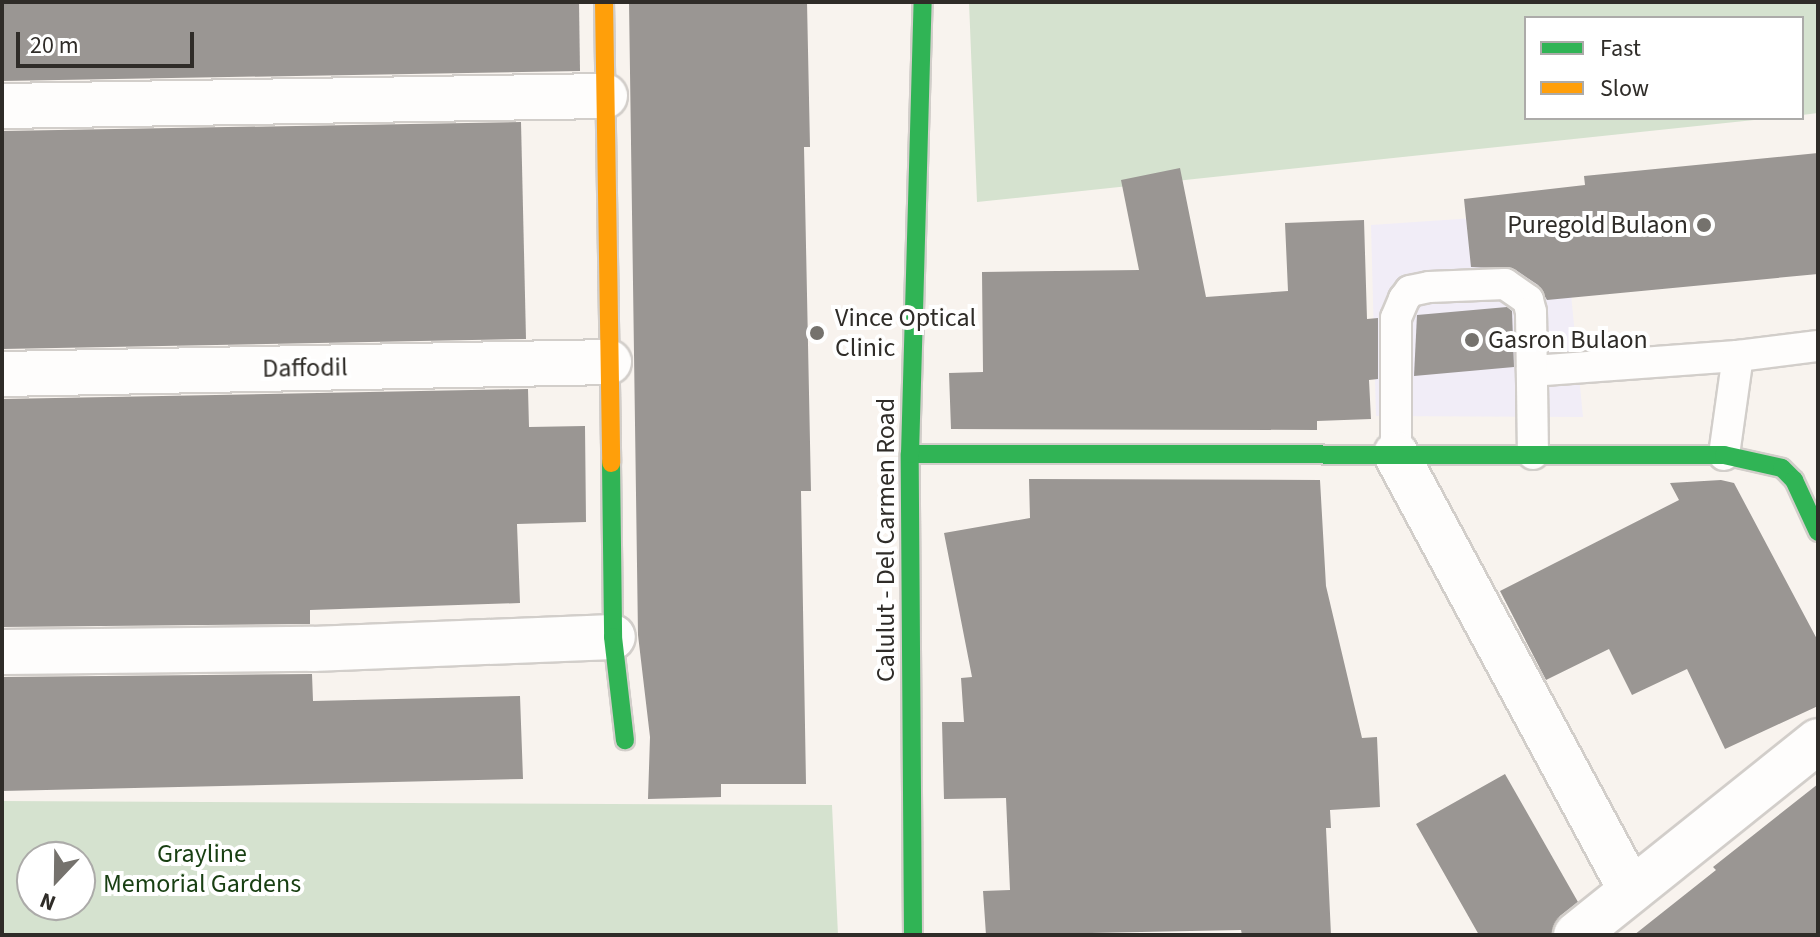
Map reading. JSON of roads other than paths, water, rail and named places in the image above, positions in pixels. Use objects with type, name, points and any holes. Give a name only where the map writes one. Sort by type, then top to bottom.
[{"type":"street","points":[[604,2],[613,637],[625,740]]},
{"type":"street","name":"Calulut - Del Carmen Road","points":[[913,935],[910,454],[923,2]]},
{"type":"street","points":[[2,106],[605,96]]},
{"type":"street","name":"Daffodil","points":[[2,374],[609,362]]},
{"type":"street","points":[[910,454],[1724,455],[1782,468],[1794,480],[1818,532]]},
{"type":"street","points":[[1396,454],[1631,890]]},
{"type":"street","points":[[2,652],[313,649],[613,637]]},
{"type":"street","points":[[1576,935],[1818,741]]},
{"type":"lane","points":[[1396,454],[1396,318],[1410,291],[1505,284],[1518,290],[1531,312],[1533,454]]},
{"type":"lane","points":[[1532,371],[1738,356],[1818,346]]},
{"type":"lane","points":[[1724,455],[1738,356]]},
{"type":"place","name":"Puregold Bulaon","points":[[1704,225]]},
{"type":"place","name":"Vince Optical Clinic","points":[[817,333]]},
{"type":"place","name":"Gasron Bulaon","points":[[1472,340]]},
{"type":"park label","name":"Grayline Memorial Gardens","points":[[202,869]]}]
